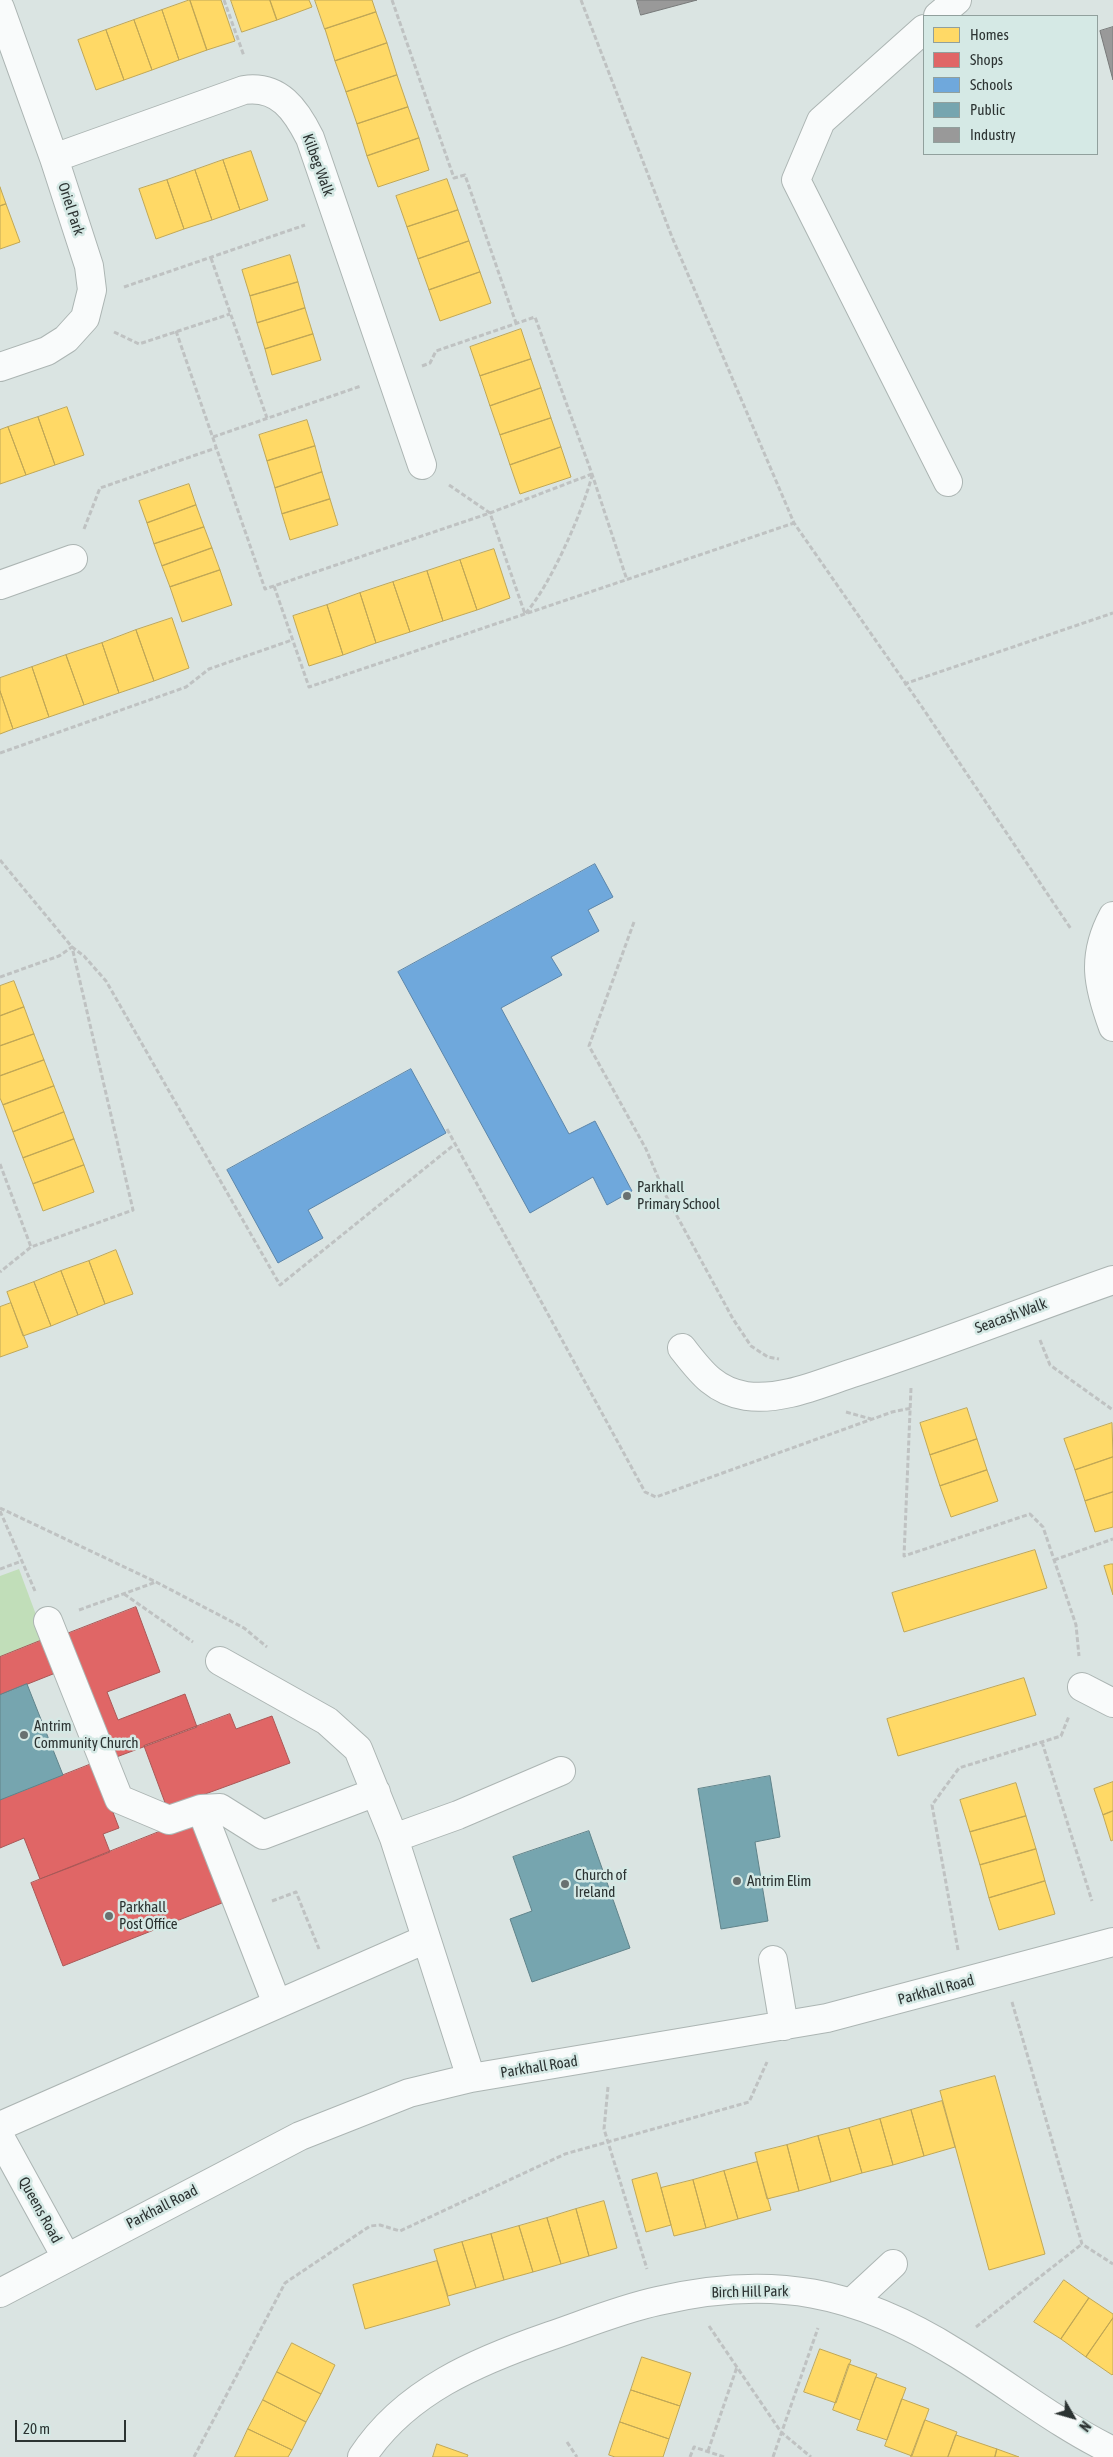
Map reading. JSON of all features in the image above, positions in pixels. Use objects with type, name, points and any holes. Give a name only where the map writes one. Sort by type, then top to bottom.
[{"type":"street","points":[[939,15],[957,0]]},
{"type":"street","name":"Oriel Park","points":[[0,8],[54,158],[88,266],[88,308]]},
{"type":"street","points":[[923,30],[821,121],[796,180],[948,482]]},
{"type":"street","points":[[54,158],[244,90],[255,89]]},
{"type":"street","name":"Kilbeg Walk","points":[[255,89],[267,90],[279,97],[301,121],[310,138],[422,465]]},
{"type":"street","points":[[0,367],[54,347],[71,334],[88,308]]},
{"type":"street","points":[[0,585],[73,559]]},
{"type":"street","points":[[1113,916],[1099,951],[1098,969],[1113,1027]]},
{"type":"street","name":"Seacash Walk","points":[[682,1348],[700,1371],[716,1385],[732,1393],[767,1397],[790,1393],[910,1354],[1028,1309],[1113,1280]]},
{"type":"street","points":[[48,1621],[119,1799],[168,1820],[201,1809],[220,1808],[263,1835],[376,1792]]},
{"type":"street","points":[[220,1661],[327,1721],[345,1736],[363,1759],[394,1838],[471,2078]]},
{"type":"street","points":[[1082,1686],[1113,1703]]},
{"type":"street","points":[[394,1838],[458,1815],[561,1771]]},
{"type":"street","points":[[201,1809],[277,2004]]},
{"type":"street","points":[[0,2126],[426,1939]]},
{"type":"street","name":"Parkhall Road","points":[[0,2293],[300,2136],[409,2093],[471,2078],[827,2018],[1113,1942]]},
{"type":"street","points":[[772,1960],[784,2026]]},
{"type":"street","name":"Queens Road","points":[[0,2137],[66,2257]]},
{"type":"street","points":[[840,2299],[893,2264]]},
{"type":"street","name":"Birch Hill Park","points":[[362,2457],[373,2441],[421,2395],[462,2372],[518,2347],[656,2301],[721,2289],[762,2288],[807,2292],[840,2299],[892,2317],[955,2352],[1070,2429],[1111,2453]]},
{"type":"path","points":[[224,0],[255,89]]},
{"type":"path","points":[[392,0],[454,178],[465,175],[516,323]]},
{"type":"path","points":[[581,0],[672,237],[794,524],[904,684],[922,707],[1098,969]]},
{"type":"path","points":[[88,308],[210,258],[336,214]]},
{"type":"path","points":[[210,258],[267,418]]},
{"type":"path","points":[[88,308],[139,344],[230,314]]},
{"type":"path","points":[[212,436],[430,364],[436,351],[535,317],[592,474],[627,580]]},
{"type":"path","points":[[176,331],[265,589],[490,513],[592,474]]},
{"type":"path","points":[[73,559],[100,488],[216,448]]},
{"type":"path","points":[[422,465],[490,513],[525,614]]},
{"type":"path","points":[[525,614],[538,600],[586,500],[592,474]]},
{"type":"path","points":[[274,586],[309,686],[794,524]]},
{"type":"path","points":[[904,684],[1113,613]]},
{"type":"path","points":[[0,753],[186,687],[209,669],[292,640]]},
{"type":"path","points":[[0,860],[72,947],[84,956],[106,981],[280,1285],[455,1144]]},
{"type":"path","points":[[634,922],[589,1046],[646,1149],[665,1194],[733,1319],[751,1346],[768,1357],[785,1361]]},
{"type":"path","points":[[0,977],[59,956],[72,947]]},
{"type":"path","points":[[0,1272],[31,1247],[133,1210],[72,947]]},
{"type":"path","points":[[448,1129],[645,1492],[651,1496],[656,1497],[892,1412],[912,1408]]},
{"type":"path","points":[[0,1164],[31,1247]]},
{"type":"path","points":[[1028,1309],[1050,1365],[1113,1410]]},
{"type":"path","points":[[910,1354],[912,1408],[904,1556],[1030,1514],[1043,1527],[1076,1625],[1082,1686],[1061,1736],[959,1768],[932,1805],[964,1983]]},
{"type":"path","points":[[0,1510],[48,1621],[156,1582]]},
{"type":"path","points":[[0,1510],[156,1582],[244,1628],[272,1652]]},
{"type":"path","points":[[1054,1560],[1113,1539]]},
{"type":"path","points":[[0,1569],[22,1561]]},
{"type":"path","points":[[124,1594],[220,1661]]},
{"type":"path","points":[[1042,1742],[1092,1901]]},
{"type":"path","points":[[242,1913],[296,1892],[332,1980]]},
{"type":"path","points":[[1003,1972],[1082,2244],[1113,2264]]},
{"type":"path","points":[[194,2457],[284,2283],[370,2226],[380,2225],[400,2231],[565,2154],[749,2102],[784,2026]]},
{"type":"path","points":[[603,2057],[609,2092],[604,2129],[656,2301]]},
{"type":"path","points":[[955,2352],[966,2334],[1082,2244]]},
{"type":"path","points":[[694,2294],[704,2319],[781,2432],[811,2457]]},
{"type":"path","points":[[773,2457],[781,2432],[840,2299]]},
{"type":"path","points":[[708,2451],[737,2367]]},
{"type":"path","points":[[567,2442],[577,2457]]},
{"type":"path","points":[[690,2457],[694,2447],[724,2457]]},
{"type":"green space","points":[[19,1569],[45,1639],[0,1657],[0,1576]]},
{"type":"building: Homes","points":[[190,0],[207,50],[179,60],[162,10]]},
{"type":"building: Homes","points":[[190,0],[221,0],[235,41],[207,50]]},
{"type":"building: Homes","points":[[231,0],[270,0],[277,20],[242,32]]},
{"type":"building: Homes","points":[[270,0],[309,0],[312,7],[277,20]]},
{"type":"building: Homes","points":[[315,0],[372,0],[376,12],[325,29]]},
{"type":"building: Homes","points":[[162,10],[179,60],[152,70],[134,20]]},
{"type":"building: Homes","points":[[376,12],[387,43],[335,61],[325,29]]},
{"type":"building: Homes","points":[[134,20],[152,70],[124,80],[106,30]]},
{"type":"building: Homes","points":[[106,30],[124,80],[96,90],[78,40]]},
{"type":"building: Homes","points":[[387,43],[397,75],[346,92],[335,61]]},
{"type":"building: Homes","points":[[397,75],[408,107],[357,124],[346,92]]},
{"type":"building: Homes","points":[[408,107],[419,138],[367,156],[357,124]]},
{"type":"building: Homes","points":[[419,138],[429,170],[378,187],[367,156]]},
{"type":"building: Homes","points":[[251,151],[268,200],[240,210],[223,160]]},
{"type":"building: Homes","points":[[223,160],[240,210],[212,220],[195,170]]},
{"type":"building: Homes","points":[[195,170],[212,220],[184,229],[167,180]]},
{"type":"building: Homes","points":[[447,179],[458,210],[407,227],[396,196]]},
{"type":"building: Homes","points":[[167,180],[184,229],[156,239],[139,189]]},
{"type":"building: Homes","points":[[0,187],[6,204],[0,206]]},
{"type":"building: Homes","points":[[6,204],[20,242],[0,249],[0,206]]},
{"type":"building: Homes","points":[[458,210],[469,241],[418,259],[407,227]]},
{"type":"building: Homes","points":[[469,241],[480,272],[429,290],[418,259]]},
{"type":"building: Homes","points":[[290,255],[298,282],[250,296],[242,270]]},
{"type":"building: Homes","points":[[480,272],[491,303],[440,321],[429,290]]},
{"type":"building: Homes","points":[[298,282],[305,308],[257,323],[250,296]]},
{"type":"building: Homes","points":[[305,308],[313,334],[265,349],[257,323]]},
{"type":"building: Homes","points":[[521,329],[531,359],[480,376],[470,347]]},
{"type":"building: Homes","points":[[313,334],[321,360],[272,375],[265,349]]},
{"type":"building: Homes","points":[[531,359],[541,388],[490,406],[480,376]]},
{"type":"building: Homes","points":[[541,388],[551,418],[500,435],[490,406]]},
{"type":"building: Homes","points":[[67,407],[84,455],[55,465],[38,417]]},
{"type":"building: Homes","points":[[38,417],[55,465],[26,475],[8,427]]},
{"type":"building: Homes","points":[[551,418],[561,447],[510,465],[500,435]]},
{"type":"building: Homes","points":[[307,420],[315,446],[267,461],[259,435]]},
{"type":"building: Homes","points":[[8,427],[26,475],[0,484],[0,430]]},
{"type":"building: Homes","points":[[315,446],[322,472],[275,488],[267,461]]},
{"type":"building: Homes","points":[[561,447],[571,477],[520,494],[510,465]]},
{"type":"building: Homes","points":[[322,472],[330,499],[282,514],[275,488]]},
{"type":"building: Homes","points":[[189,484],[196,505],[147,523],[139,501]]},
{"type":"building: Homes","points":[[330,499],[338,525],[290,540],[282,514]]},
{"type":"building: Homes","points":[[196,505],[204,527],[154,544],[147,523]]},
{"type":"building: Homes","points":[[204,527],[212,548],[162,566],[154,544]]},
{"type":"building: Homes","points":[[212,548],[220,570],[170,587],[162,566]]},
{"type":"building: Homes","points":[[494,549],[510,598],[477,610],[460,560]]},
{"type":"building: Homes","points":[[460,560],[477,610],[443,621],[427,571]]},
{"type":"building: Homes","points":[[220,570],[232,605],[182,622],[170,587]]},
{"type":"building: Homes","points":[[427,571],[443,621],[410,632],[393,582]]},
{"type":"building: Homes","points":[[393,582],[410,632],[376,643],[360,593]]},
{"type":"building: Homes","points":[[360,593],[376,643],[343,655],[327,605]]},
{"type":"building: Homes","points":[[327,605],[343,655],[309,666],[293,616]]},
{"type":"building: Homes","points":[[172,618],[189,668],[154,681],[136,630]]},
{"type":"building: Homes","points":[[136,630],[154,681],[119,693],[102,643]]},
{"type":"building: Homes","points":[[102,643],[119,693],[84,705],[66,655]]},
{"type":"building: Homes","points":[[66,655],[84,705],[49,717],[32,667]]},
{"type":"building: Homes","points":[[32,667],[49,717],[13,729],[0,691],[0,678]]},
{"type":"building: Homes","points":[[0,691],[13,729],[0,734]]},
{"type":"building: Homes","points":[[14,981],[24,1007],[0,1016],[0,986]]},
{"type":"building: Homes","points":[[24,1007],[34,1034],[0,1046],[0,1016]]},
{"type":"building: Homes","points":[[34,1034],[44,1060],[0,1076],[0,1046]]},
{"type":"building: Homes","points":[[44,1060],[54,1086],[3,1105],[0,1098],[0,1076]]},
{"type":"building: Homes","points":[[54,1086],[64,1112],[13,1132],[3,1105]]},
{"type":"building: Homes","points":[[64,1112],[74,1139],[23,1158],[13,1132]]},
{"type":"building: Homes","points":[[74,1139],[84,1165],[33,1184],[23,1158]]},
{"type":"building: Homes","points":[[84,1165],[94,1192],[43,1211],[33,1184]]},
{"type":"building: Homes","points":[[116,1250],[133,1294],[105,1304],[89,1261]]},
{"type":"building: Homes","points":[[89,1261],[105,1304],[78,1315],[61,1271]]},
{"type":"building: Homes","points":[[61,1271],[78,1315],[51,1326],[34,1282]]},
{"type":"building: Homes","points":[[34,1282],[51,1326],[23,1336],[7,1292]]},
{"type":"building: Homes","points":[[11,1303],[28,1347],[0,1357],[0,1307]]},
{"type":"building: Homes","points":[[967,1408],[977,1439],[930,1455],[920,1423]]},
{"type":"building: Homes","points":[[1112,1423],[1113,1457],[1075,1470],[1064,1439]]},
{"type":"building: Homes","points":[[977,1439],[987,1470],[940,1486],[930,1455]]},
{"type":"building: Homes","points":[[1113,1457],[1113,1492],[1085,1501],[1075,1470]]},
{"type":"building: Homes","points":[[987,1470],[998,1501],[951,1517],[940,1486]]},
{"type":"building: Homes","points":[[1113,1492],[1113,1527],[1095,1532],[1085,1501]]},
{"type":"building: Homes","points":[[1035,1550],[1047,1588],[904,1632],[892,1593]]},
{"type":"building: Homes","points":[[1113,1564],[1113,1595],[1104,1566]]},
{"type":"building: Homes","points":[[1024,1678],[1036,1715],[898,1756],[887,1719]]},
{"type":"building: Homes","points":[[1113,1782],[1113,1811],[1103,1815],[1094,1789]]},
{"type":"building: Homes","points":[[1016,1783],[1026,1816],[970,1832],[960,1800]]},
{"type":"building: Homes","points":[[1113,1811],[1113,1840],[1111,1841],[1103,1815]]},
{"type":"building: Homes","points":[[1026,1816],[1036,1849],[980,1865],[970,1832]]},
{"type":"building: Homes","points":[[1036,1849],[1045,1881],[989,1898],[980,1865]]},
{"type":"building: Homes","points":[[1045,1881],[1055,1914],[999,1930],[989,1898]]},
{"type":"building: Homes","points":[[995,2076],[1045,2254],[989,2270],[940,2091]]},
{"type":"building: Homes","points":[[942,2101],[955,2147],[924,2156],[911,2110]]},
{"type":"building: Homes","points":[[911,2110],[924,2156],[893,2165],[880,2119]]},
{"type":"building: Homes","points":[[880,2119],[893,2165],[862,2173],[849,2128]]},
{"type":"building: Homes","points":[[849,2128],[862,2173],[831,2182],[818,2136]]},
{"type":"building: Homes","points":[[818,2136],[831,2182],[799,2191],[787,2145]]},
{"type":"building: Homes","points":[[787,2145],[799,2191],[767,2199],[755,2153]]},
{"type":"building: Homes","points":[[757,2162],[771,2210],[738,2219],[724,2171]]},
{"type":"building: Homes","points":[[724,2171],[738,2219],[706,2228],[693,2180]]},
{"type":"building: Homes","points":[[657,2173],[671,2225],[646,2232],[632,2180]]},
{"type":"building: Homes","points":[[693,2180],[706,2228],[674,2236],[661,2188]]},
{"type":"building: Homes","points":[[604,2201],[617,2248],[589,2256],[576,2209]]},
{"type":"building: Homes","points":[[576,2209],[589,2256],[561,2264],[547,2218]]},
{"type":"building: Homes","points":[[547,2218],[561,2264],[533,2272],[519,2226]]},
{"type":"building: Homes","points":[[519,2226],[533,2272],[504,2280],[491,2234]]},
{"type":"building: Homes","points":[[491,2234],[504,2280],[476,2288],[462,2242]]},
{"type":"building: Homes","points":[[462,2242],[476,2288],[448,2296],[434,2250]]},
{"type":"building: Homes","points":[[437,2261],[450,2305],[365,2329],[353,2285]]},
{"type":"building: Homes","points":[[1064,2280],[1089,2298],[1061,2339],[1034,2322]]},
{"type":"building: Homes","points":[[1089,2298],[1113,2314],[1113,2318],[1086,2357],[1061,2339]]},
{"type":"building: Homes","points":[[1113,2318],[1113,2374],[1112,2375],[1086,2357]]},
{"type":"building: Homes","points":[[292,2343],[335,2365],[321,2394],[277,2372]]},
{"type":"building: Homes","points":[[820,2349],[851,2360],[836,2403],[804,2392]]},
{"type":"building: Homes","points":[[642,2357],[691,2373],[680,2406],[631,2390]]},
{"type":"building: Homes","points":[[849,2364],[877,2374],[860,2420],[833,2410]]},
{"type":"building: Homes","points":[[277,2372],[321,2394],[306,2422],[263,2400]]},
{"type":"building: Homes","points":[[876,2377],[906,2388],[887,2440],[857,2430]]},
{"type":"building: Homes","points":[[631,2390],[680,2406],[669,2439],[620,2422]]},
{"type":"building: Homes","points":[[902,2399],[929,2409],[912,2456],[885,2446]]},
{"type":"building: Homes","points":[[263,2400],[306,2422],[292,2450],[248,2429]]},
{"type":"building: Homes","points":[[925,2420],[957,2432],[948,2457],[911,2457]]},
{"type":"building: Homes","points":[[620,2422],[669,2439],[663,2457],[615,2457],[609,2455]]},
{"type":"building: Homes","points":[[248,2429],[292,2450],[288,2457],[235,2457]]},
{"type":"building: Homes","points":[[956,2435],[997,2449],[995,2457],[948,2457]]},
{"type":"building: Homes","points":[[437,2444],[468,2455],[467,2457],[433,2457]]},
{"type":"building: Homes","points":[[997,2449],[1019,2457],[995,2457]]},
{"type":"building: Shops","points":[[136,1607],[160,1672],[107,1692],[118,1720],[185,1694],[197,1727],[111,1759],[64,1635]]},
{"type":"building: Shops","points":[[45,1639],[58,1672],[0,1695],[0,1657]]},
{"type":"building: Shops","points":[[230,1714],[236,1729],[272,1716],[290,1763],[167,1808],[144,1746]]},
{"type":"building: Shops","points":[[94,1763],[119,1828],[103,1834],[110,1852],[40,1879],[24,1838],[0,1848],[0,1800]]},
{"type":"building: Shops","points":[[194,1818],[227,1901],[63,1966],[31,1883]]},
{"type":"building: Schools","name":"Parkhall Primary School","points":[[595,864],[613,897],[588,910],[599,931],[551,957],[562,975],[501,1008],[569,1134],[595,1121],[632,1191],[607,1205],[593,1177],[530,1213],[398,972]]},
{"type":"building: Schools","points":[[411,1069],[446,1133],[308,1210],[323,1238],[278,1263],[227,1170]]},
{"type":"building: Public","name":"Antrim Community Church","points":[[27,1684],[63,1775],[0,1800],[0,1695]]},
{"type":"building: Public","name":"Antrim Elim","points":[[770,1776],[780,1837],[755,1842],[768,1921],[721,1929],[698,1789]]},
{"type":"building: Public","name":"Church of Ireland","points":[[589,1831],[630,1948],[532,1982],[510,1919],[532,1911],[513,1857]]},
{"type":"building: Industry","points":[[637,0],[697,0],[641,15]]},
{"type":"building: Industry","points":[[1113,27],[1113,80],[1100,31]]},
{"type":"place","name":"Parkhall Primary School","points":[[627,1196]]},
{"type":"place","name":"Antrim Community Church","points":[[24,1735]]},
{"type":"place","name":"Antrim Elim","points":[[737,1881]]},
{"type":"place","name":"Church of Ireland","points":[[565,1884]]},
{"type":"place","name":"Parkhall Post Office","points":[[109,1916]]}]
